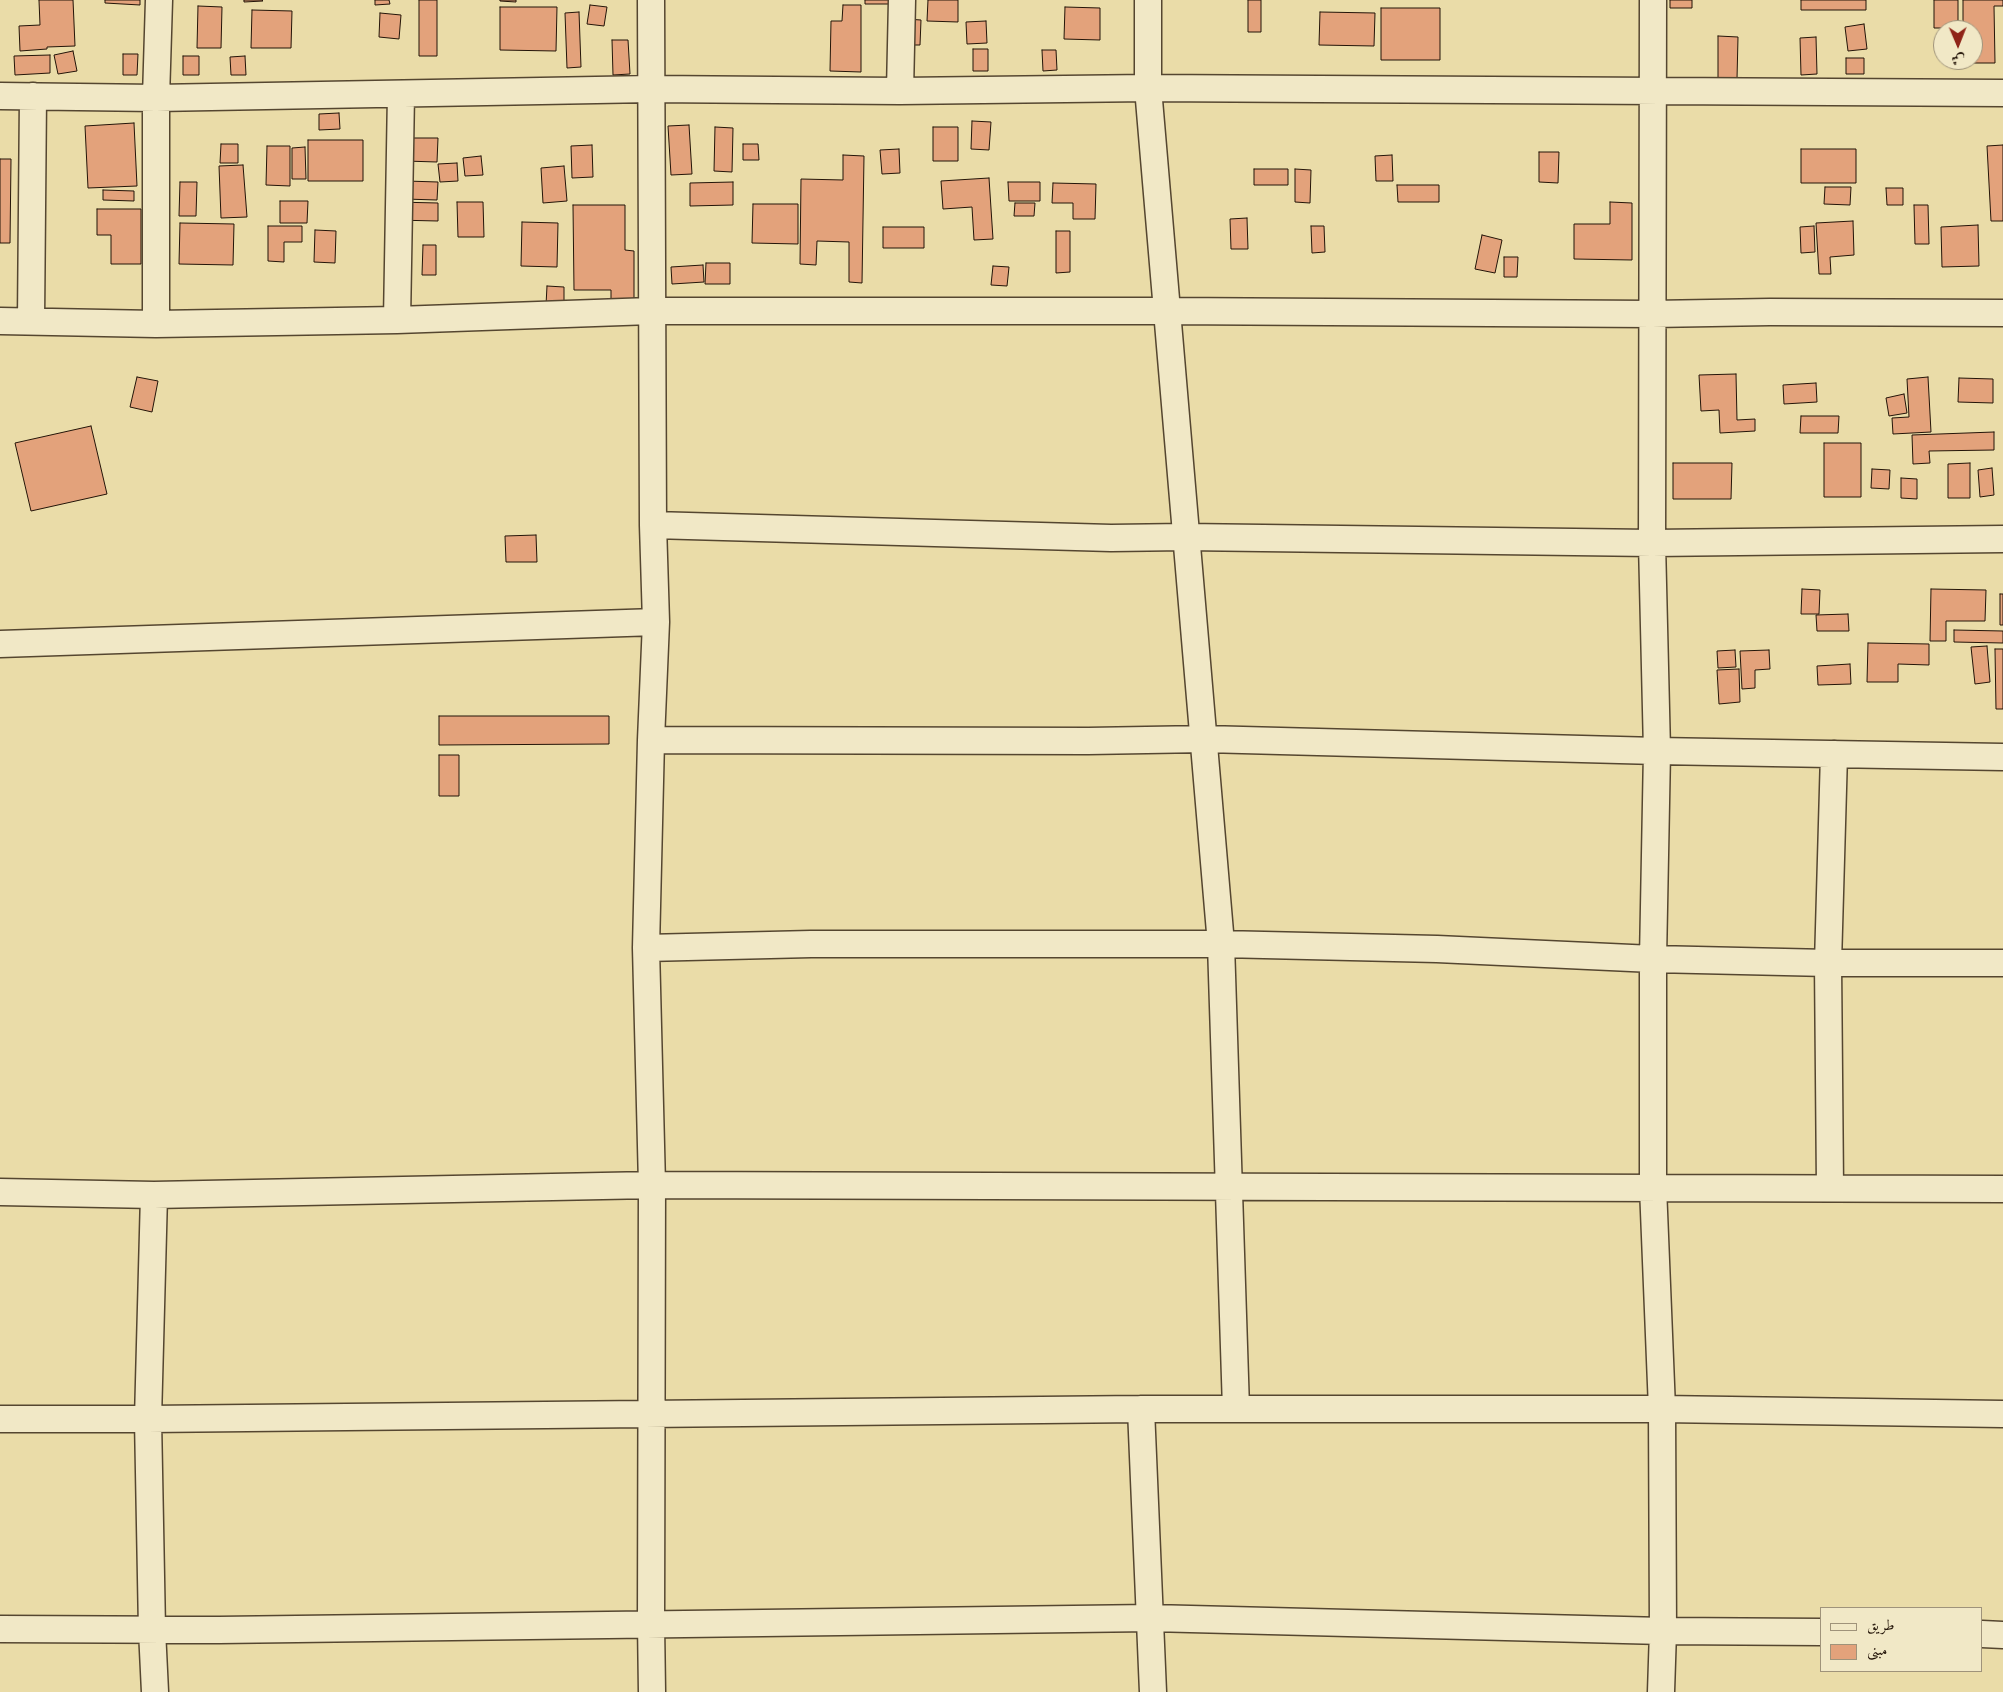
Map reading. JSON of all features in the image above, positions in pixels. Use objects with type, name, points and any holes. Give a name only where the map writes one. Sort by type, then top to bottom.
[{"type":"street","points":[[156,324],[158,0]]},
{"type":"street","points":[[651,0],[652,525],[656,622],[646,948],[652,1185],[652,1692]]},
{"type":"street","points":[[900,91],[902,0]]},
{"type":"street","points":[[1148,0],[1148,88],[1221,944],[1227,1187],[1236,1409]]},
{"type":"street","points":[[1653,0],[1652,543],[1657,751],[1653,959],[1653,1187],[1662,1409],[1663,1631],[1661,1692]]},
{"type":"street","points":[[0,96],[156,98],[651,89],[900,91],[1148,88],[2003,92]]},
{"type":"street","points":[[397,320],[402,94]]},
{"type":"street","points":[[32,320],[33,96]]},
{"type":"street","points":[[0,321],[32,320],[156,324],[397,320],[651,311],[1167,311],[1652,314],[1770,312],[2003,313]]},
{"type":"street","points":[[652,525],[1110,538],[1185,537],[1652,543],[2003,539]]},
{"type":"street","points":[[0,644],[656,622]]},
{"type":"street","points":[[651,740],[1088,741],[1205,739],[1657,751],[2003,757]]},
{"type":"street","points":[[1830,1188],[1828,963],[1834,754]]},
{"type":"street","points":[[646,948],[811,944],[1221,944],[1437,949],[1653,959],[1828,963],[2003,963]]},
{"type":"street","points":[[0,1192],[154,1194],[652,1185],[2003,1188]]},
{"type":"street","points":[[154,1194],[148,1419],[152,1630],[156,1692]]},
{"type":"street","points":[[1141,1409],[1153,1692]]},
{"type":"street","points":[[0,1419],[1141,1409],[1662,1409],[2003,1414]]},
{"type":"street","points":[[0,1629],[152,1630],[1151,1618],[1663,1631],[1820,1632]]},
{"type":"street","points":[[1983,1634],[2003,1634]]},
{"type":"building","points":[[39,0],[73,0],[75,46],[47,47],[47,49],[20,51],[19,26],[40,25]]},
{"type":"building","points":[[105,0],[140,0],[140,5],[105,3]]},
{"type":"building","points":[[244,0],[262,0],[263,1],[244,2]]},
{"type":"building","points":[[375,0],[389,0],[390,4],[375,5]]},
{"type":"building","points":[[419,0],[437,0],[437,56],[419,56]]},
{"type":"building","points":[[516,0],[516,2],[500,1]]},
{"type":"building","points":[[865,0],[898,0],[898,4],[865,4]]},
{"type":"building","points":[[928,0],[958,0],[958,22],[927,21]]},
{"type":"building","points":[[1248,0],[1261,0],[1261,32],[1248,32]]},
{"type":"building","points":[[1670,0],[1692,0],[1692,8],[1670,8]]},
{"type":"building","points":[[1801,0],[1866,0],[1866,10],[1801,10]]},
{"type":"building","points":[[1934,0],[1958,0],[1958,20],[1934,20]]},
{"type":"building","points":[[1963,0],[2003,0],[2003,6],[1994,6],[1995,63],[1983,63],[1983,20],[1963,20]]},
{"type":"building","points":[[590,5],[607,7],[604,26],[587,24]]},
{"type":"building","points":[[843,5],[861,5],[861,72],[830,71],[831,21],[842,21]]},
{"type":"building","points":[[198,6],[222,7],[221,48],[197,48]]},
{"type":"building","points":[[500,7],[557,7],[556,51],[500,50]]},
{"type":"building","points":[[1065,7],[1100,8],[1100,40],[1064,39]]},
{"type":"building","points":[[1381,8],[1440,8],[1440,60],[1381,60]]},
{"type":"building","points":[[252,10],[292,11],[291,48],[251,48]]},
{"type":"building","points":[[579,12],[581,67],[567,68],[565,13]]},
{"type":"building","points":[[1320,12],[1375,13],[1374,46],[1319,45]]},
{"type":"building","points":[[380,13],[401,15],[399,39],[379,37]]},
{"type":"building","points":[[906,19],[921,20],[920,45],[904,45]]},
{"type":"building","points":[[986,21],[987,43],[967,44],[966,22]]},
{"type":"building","points":[[1864,24],[1867,49],[1848,51],[1845,27]]},
{"type":"building","points":[[1718,36],[1738,37],[1737,79],[1718,78]]},
{"type":"building","points":[[1816,37],[1817,74],[1801,75],[1800,38]]},
{"type":"building","points":[[612,40],[628,40],[630,74],[613,75]]},
{"type":"building","points":[[973,49],[988,49],[988,71],[973,71]]},
{"type":"building","points":[[1042,50],[1056,50],[1057,70],[1043,71]]},
{"type":"building","points":[[73,51],[77,71],[58,74],[54,55]]},
{"type":"building","points":[[123,54],[138,54],[137,75],[123,75]]},
{"type":"building","points":[[50,55],[50,73],[15,75],[14,56]]},
{"type":"building","points":[[183,56],[199,56],[199,75],[183,75]]},
{"type":"building","points":[[245,56],[246,75],[231,75],[230,57]]},
{"type":"building","points":[[1846,58],[1864,58],[1864,74],[1846,74]]},
{"type":"building","points":[[339,113],[340,129],[319,130],[319,114]]},
{"type":"building","points":[[972,121],[991,122],[989,150],[971,149]]},
{"type":"building","points":[[134,123],[137,186],[88,188],[85,126]]},
{"type":"building","points":[[689,125],[692,174],[671,175],[668,126]]},
{"type":"building","points":[[715,127],[733,128],[732,172],[714,171]]},
{"type":"building","points":[[933,127],[958,127],[958,161],[933,161]]},
{"type":"building","points":[[405,138],[438,138],[437,162],[405,161]]},
{"type":"building","points":[[308,140],[363,140],[363,181],[308,181]]},
{"type":"building","points":[[221,144],[238,144],[238,163],[220,163]]},
{"type":"building","points":[[743,144],[758,144],[759,160],[743,160]]},
{"type":"building","points":[[592,145],[593,177],[572,178],[571,146]]},
{"type":"building","points":[[2003,145],[2003,221],[1991,221],[1987,146]]},
{"type":"building","points":[[267,146],[290,146],[290,186],[266,185]]},
{"type":"building","points":[[305,147],[306,179],[292,179],[292,148]]},
{"type":"building","points":[[899,149],[900,173],[882,174],[880,150]]},
{"type":"building","points":[[1801,149],[1856,149],[1856,183],[1801,183]]},
{"type":"building","points":[[1539,152],[1559,152],[1558,183],[1539,182]]},
{"type":"building","points":[[843,155],[864,156],[862,283],[849,282],[849,242],[817,241],[816,265],[800,264],[801,179],[843,180]]},
{"type":"building","points":[[1392,155],[1393,181],[1376,181],[1375,156]]},
{"type":"building","points":[[481,156],[483,175],[465,176],[463,158]]},
{"type":"building","points":[[0,159],[11,159],[10,243],[0,243]]},
{"type":"building","points":[[457,163],[458,181],[440,182],[438,164]]},
{"type":"building","points":[[243,165],[247,217],[221,218],[219,166]]},
{"type":"building","points":[[564,166],[567,201],[543,203],[541,168]]},
{"type":"building","points":[[1254,169],[1288,169],[1288,185],[1254,185]]},
{"type":"building","points":[[1295,169],[1311,170],[1310,203],[1295,202]]},
{"type":"building","points":[[989,178],[993,239],[974,240],[972,207],[943,209],[941,181]]},
{"type":"building","points":[[406,181],[438,182],[437,200],[405,199]]},
{"type":"building","points":[[180,182],[197,182],[196,216],[179,216]]},
{"type":"building","points":[[733,182],[733,205],[690,206],[690,183]]},
{"type":"building","points":[[1008,182],[1040,182],[1040,201],[1009,201]]},
{"type":"building","points":[[1053,183],[1096,184],[1095,219],[1073,219],[1073,203],[1052,203]]},
{"type":"building","points":[[1397,185],[1439,185],[1439,202],[1398,202]]},
{"type":"building","points":[[1825,187],[1851,187],[1850,205],[1824,204]]},
{"type":"building","points":[[1886,188],[1903,188],[1903,205],[1887,205]]},
{"type":"building","points":[[103,190],[134,191],[134,201],[103,200]]},
{"type":"building","points":[[280,201],[308,201],[307,223],[280,223]]},
{"type":"building","points":[[395,202],[438,203],[438,221],[394,220]]},
{"type":"building","points":[[457,202],[483,202],[484,237],[458,237]]},
{"type":"building","points":[[1610,202],[1632,203],[1632,260],[1574,259],[1574,224],[1610,224]]},
{"type":"building","points":[[1015,203],[1035,203],[1034,216],[1014,216]]},
{"type":"building","points":[[753,204],[798,204],[798,244],[752,243]]},
{"type":"building","points":[[573,205],[625,205],[625,250],[634,251],[634,301],[611,301],[611,290],[574,290]]},
{"type":"building","points":[[1914,205],[1928,205],[1929,244],[1915,244]]},
{"type":"building","points":[[97,209],[141,209],[141,264],[111,264],[111,235],[97,235]]},
{"type":"building","points":[[1247,218],[1248,249],[1231,249],[1230,219]]},
{"type":"building","points":[[1853,221],[1854,255],[1830,257],[1831,274],[1819,274],[1816,223]]},
{"type":"building","points":[[522,222],[558,223],[557,267],[521,266]]},
{"type":"building","points":[[180,223],[234,224],[233,265],[179,264]]},
{"type":"building","points":[[1978,225],[1979,266],[1942,267],[1941,227]]},
{"type":"building","points":[[268,226],[302,226],[302,242],[284,242],[284,262],[268,261]]},
{"type":"building","points":[[1311,226],[1324,226],[1325,252],[1312,253]]},
{"type":"building","points":[[1814,226],[1815,252],[1801,253],[1800,227]]},
{"type":"building","points":[[883,227],[924,227],[924,248],[883,248]]},
{"type":"building","points":[[315,230],[336,231],[335,263],[314,262]]},
{"type":"building","points":[[1056,231],[1070,231],[1070,272],[1056,273]]},
{"type":"building","points":[[1482,235],[1502,240],[1495,273],[1475,269]]},
{"type":"building","points":[[423,245],[436,245],[436,275],[422,275]]},
{"type":"building","points":[[1504,257],[1518,257],[1517,277],[1504,277]]},
{"type":"building","points":[[706,263],[730,263],[730,284],[705,284]]},
{"type":"building","points":[[703,265],[704,282],[672,284],[671,267]]},
{"type":"building","points":[[993,266],[1009,267],[1007,286],[991,285]]},
{"type":"building","points":[[547,286],[564,287],[564,305],[546,305]]},
{"type":"building","points":[[1736,374],[1737,420],[1755,419],[1755,431],[1720,433],[1719,410],[1701,411],[1699,375]]},
{"type":"building","points":[[137,377],[158,381],[152,412],[130,407]]},
{"type":"building","points":[[1928,377],[1931,432],[1893,434],[1892,418],[1909,417],[1907,379]]},
{"type":"building","points":[[1959,378],[1993,379],[1993,403],[1958,402]]},
{"type":"building","points":[[1816,383],[1817,402],[1784,404],[1783,385]]},
{"type":"building","points":[[1904,394],[1907,413],[1889,416],[1886,398]]},
{"type":"building","points":[[1801,416],[1839,416],[1838,433],[1800,433]]},
{"type":"building","points":[[91,426],[107,494],[31,511],[15,443]]},
{"type":"building","points":[[1994,432],[1994,450],[1929,451],[1930,463],[1913,464],[1912,435]]},
{"type":"building","points":[[1824,443],[1861,443],[1861,497],[1824,497]]},
{"type":"building","points":[[1673,463],[1732,463],[1731,499],[1673,499]]},
{"type":"building","points":[[1970,463],[1970,498],[1948,498],[1948,464]]},
{"type":"building","points":[[1992,468],[1994,495],[1980,497],[1978,470]]},
{"type":"building","points":[[1872,469],[1890,470],[1889,489],[1871,488]]},
{"type":"building","points":[[1901,478],[1917,479],[1917,499],[1901,498]]},
{"type":"building","points":[[536,535],[537,562],[506,562],[505,536]]},
{"type":"building","points":[[1802,589],[1820,590],[1819,614],[1801,614]]},
{"type":"building","points":[[1931,589],[1986,590],[1985,621],[1946,621],[1946,641],[1930,641]]},
{"type":"building","points":[[2000,594],[2003,594],[2003,625],[2000,625]]},
{"type":"building","points":[[1848,614],[1849,631],[1817,631],[1816,615]]},
{"type":"building","points":[[1954,630],[2003,631],[2003,643],[1954,642]]},
{"type":"building","points":[[1868,643],[1929,644],[1929,665],[1898,664],[1898,682],[1867,682]]},
{"type":"building","points":[[1987,646],[1990,682],[1975,684],[1971,647]]},
{"type":"building","points":[[1995,649],[2003,649],[2003,709],[1996,709]]},
{"type":"building","points":[[1735,650],[1736,667],[1718,668],[1717,651]]},
{"type":"building","points":[[1769,650],[1770,669],[1755,670],[1755,688],[1742,689],[1740,651]]},
{"type":"building","points":[[1850,664],[1851,684],[1818,685],[1817,666]]},
{"type":"building","points":[[1739,669],[1740,702],[1719,704],[1717,670]]},
{"type":"building","points":[[439,716],[609,716],[609,744],[439,745]]},
{"type":"building","points":[[439,755],[459,755],[459,796],[439,796]]}]
